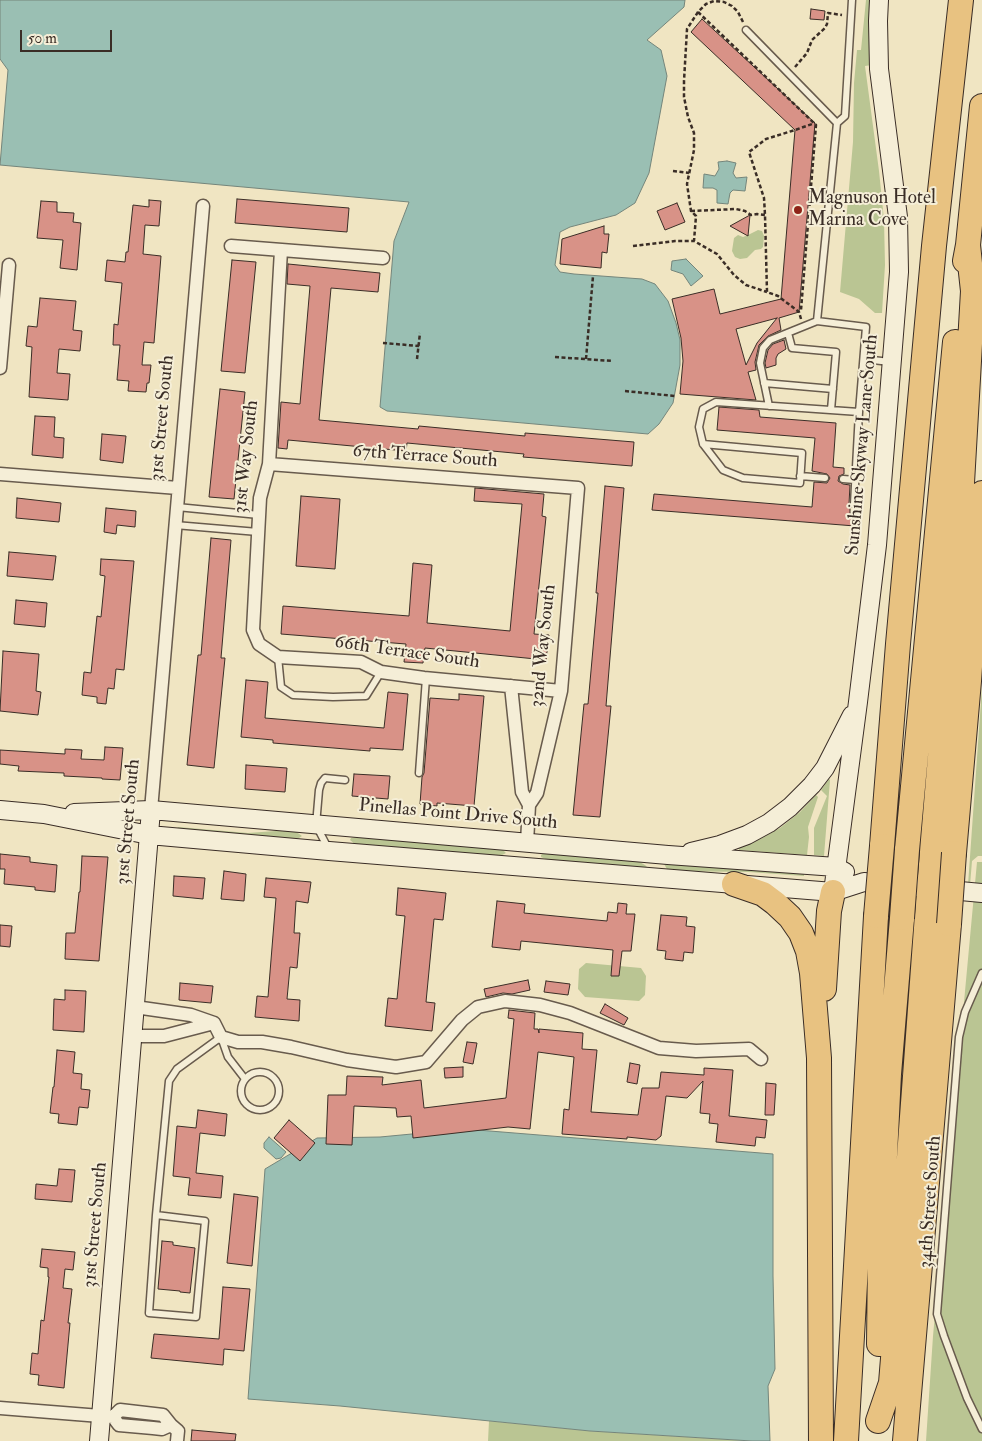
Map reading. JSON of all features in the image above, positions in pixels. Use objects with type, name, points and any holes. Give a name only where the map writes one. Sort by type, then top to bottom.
[{"type":"highway","points":[[846,1441],[876,916],[898,644],[934,246],[961,0]]},
{"type":"highway","points":[[878,1431],[881,1237],[889,1074],[907,850],[945,437],[960,284],[968,245],[982,106]]},
{"type":"highway","points":[[878,1431],[890,1383],[960,518],[973,292],[968,245]]},
{"type":"highway","points":[[905,1441],[969,681],[982,493]]},
{"type":"highway","points":[[734,884],[763,894],[790,917],[801,933],[808,951],[812,973],[819,1058],[821,1441]]},
{"type":"highway","points":[[819,1058],[833,892]]},
{"type":"street","name":"Sunshine Skyway Lane South","points":[[833,892],[877,545],[899,272],[898,217],[879,69],[879,0]]},
{"type":"street","name":"31st Street South","points":[[99,1441],[107,1417],[135,1007],[203,206]]},
{"type":"street","points":[[231,246],[383,258]]},
{"type":"street","name":"31st Way South","points":[[278,657],[259,644],[253,630],[260,498],[269,464],[281,250]]},
{"type":"street","points":[[0,368],[9,266]]},
{"type":"street","name":"67th Terrace South","points":[[269,464],[578,488]]},
{"type":"street","points":[[0,474],[178,488]]},
{"type":"street","name":"32nd Way South","points":[[527,842],[529,805],[537,792],[561,691],[578,488]]},
{"type":"street","name":"66th Terrace South","points":[[278,657],[361,662],[381,672],[561,691]]},
{"type":"street","name":"32nd Way South","points":[[511,686],[522,792],[529,805]]},
{"type":"street","points":[[668,855],[705,849],[731,841],[764,827],[783,814],[805,793],[825,768],[858,702]]},
{"type":"street","points":[[520,772],[542,774]]},
{"type":"street","name":"Pinellas Point Drive South","points":[[0,810],[44,814],[149,835],[329,851],[833,892],[864,882]]},
{"type":"street","name":"Pinellas Point Drive South","points":[[44,814],[151,810],[668,855],[836,867],[864,882],[982,893]]},
{"type":"street","points":[[525,867],[527,842]]},
{"type":"street","points":[[644,853],[655,864],[660,878]]},
{"type":"street","points":[[135,1007],[191,1015],[214,1023],[221,1037],[238,1042],[262,1042],[347,1060],[396,1067],[426,1062],[462,1020],[478,1007],[505,1001],[540,1005],[570,1013],[658,1048],[696,1051],[749,1049],[761,1059]]},
{"type":"street","points":[[133,1036],[164,1036],[214,1023]]},
{"type":"street","points":[[0,1408],[107,1417],[119,1425],[162,1429],[171,1425],[178,1431],[177,1441]]},
{"type":"lane","points":[[817,320],[837,122],[844,116],[852,0]]},
{"type":"lane","points":[[746,30],[837,122]]},
{"type":"lane","points":[[769,406],[760,363],[763,348],[770,340],[817,320],[866,327],[854,504]]},
{"type":"lane","points":[[788,333],[792,348],[836,352],[831,410]]},
{"type":"lane","points":[[864,359],[892,362]]},
{"type":"lane","points":[[764,383],[833,389]]},
{"type":"lane","points":[[703,444],[802,453],[800,483],[743,478],[723,470],[703,444],[698,427],[704,409],[716,402],[859,412]]},
{"type":"lane","points":[[800,476],[826,478]]},
{"type":"lane","points":[[844,479],[855,480]]},
{"type":"lane","points":[[177,507],[259,515]]},
{"type":"lane","points":[[175,525],[258,532]]},
{"type":"lane","points":[[278,657],[282,687],[293,695],[366,696],[381,672]]},
{"type":"lane","points":[[420,773],[426,678]]},
{"type":"lane","points":[[329,851],[316,825],[319,790],[325,778],[345,780]]},
{"type":"lane","name":"34th Street South","points":[[982,973],[965,1012],[959,1037],[937,1314],[967,1398],[982,1429]]},
{"type":"lane","points":[[156,1215],[205,1221],[196,1317],[149,1312],[156,1215],[169,1081],[177,1069],[221,1037],[228,1057],[245,1079]]},
{"type":"lane","points":[[256,1073],[268,1074],[273,1077],[277,1081],[280,1093],[274,1105],[263,1111],[250,1108],[245,1104],[241,1091],[245,1079],[256,1073]]},
{"type":"path","points":[[694,241],[696,216],[691,211],[687,184],[694,150],[694,133],[684,97],[687,29],[698,12],[706,4],[714,1],[724,2],[732,6],[738,12],[746,30]]},
{"type":"path","points":[[698,12],[816,125],[801,310],[799,312]]},
{"type":"path","points":[[789,74],[808,53],[812,40],[825,28],[828,13],[851,15]]},
{"type":"path","points":[[767,292],[765,215],[761,190],[749,152],[766,140],[815,123]]},
{"type":"path","points":[[673,171],[689,173]]},
{"type":"path","points":[[691,211],[736,209],[745,211],[750,215],[765,215]]},
{"type":"path","points":[[633,246],[675,241],[694,241],[717,254],[734,275],[746,285],[778,296],[799,312],[803,326]]},
{"type":"path","points":[[586,359],[593,276]]},
{"type":"path","points":[[418,359],[420,333]]},
{"type":"path","points":[[383,343],[419,346]]},
{"type":"path","points":[[555,357],[613,361]]},
{"type":"path","points":[[625,391],[675,396]]},
{"type":"green space","points":[[866,0],[870,0],[872,65],[865,66],[884,220],[885,265],[882,313],[875,313],[859,299],[840,292],[853,142],[854,83],[857,50],[861,50]]},
{"type":"green space","points":[[758,230],[762,231],[764,236],[763,247],[755,250],[747,258],[740,259],[735,257],[732,251],[734,238],[738,235],[743,237]]},
{"type":"green space","points":[[982,687],[982,856],[978,856],[972,861],[970,885],[968,885]]},
{"type":"green space","points":[[829,779],[824,856],[814,855],[814,828],[827,796],[821,790]]},
{"type":"green space","points":[[816,795],[818,797],[808,827],[807,855],[739,850],[739,848],[780,828],[800,812]]},
{"type":"green space","points":[[178,827],[248,833],[289,830],[295,831],[302,836],[292,840],[177,829]]},
{"type":"green space","points":[[357,837],[501,848],[506,853],[500,856],[356,845],[350,840]]},
{"type":"green space","points":[[552,852],[636,860],[649,869],[553,862],[541,857],[544,853]]},
{"type":"green space","points":[[663,862],[804,873],[804,876],[749,872],[668,871]]},
{"type":"green space","points":[[977,862],[982,862],[982,1441],[926,1441],[933,1336]]},
{"type":"green space","points":[[586,963],[641,968],[646,976],[645,995],[639,1001],[585,997],[578,989],[579,969]]},
{"type":"green space","points":[[489,1421],[590,1431],[752,1441],[488,1441]]},
{"type":"water","points":[[0,0],[685,0],[684,7],[647,40],[661,50],[667,76],[649,173],[635,203],[616,215],[570,227],[560,232],[555,265],[560,272],[642,279],[655,284],[668,301],[680,340],[680,365],[673,403],[659,424],[648,434],[387,411],[380,407],[394,241],[409,202],[0,165],[8,70],[0,59]]},
{"type":"water","points":[[718,162],[736,163],[733,173],[736,178],[747,177],[745,191],[733,190],[730,193],[728,204],[717,203],[717,190],[703,188],[704,174],[715,176],[719,169]]},
{"type":"water","points":[[686,259],[703,276],[691,286],[683,274],[671,270],[672,261]]},
{"type":"water","points":[[465,1129],[773,1154],[775,1369],[768,1386],[770,1441],[590,1431],[340,1406],[248,1399],[265,1169],[317,1138],[380,1137]]},
{"type":"water","points":[[269,1137],[286,1152],[281,1158],[276,1159],[264,1148],[264,1143]]},
{"type":"building","points":[[811,9],[825,11],[824,20],[810,19]]},
{"type":"building","name":"Magnuson Hotel Marina Cove","points":[[702,19],[815,123],[799,312],[779,318],[781,330],[768,336],[759,345],[755,362],[756,370],[748,372],[756,400],[680,394],[683,361],[681,338],[672,299],[714,289],[720,314],[781,299],[795,130],[691,32]],"holes":[[[777,318],[757,343],[746,365],[736,329]]]},
{"type":"building","points":[[237,199],[349,208],[347,232],[235,223]]},
{"type":"building","points":[[149,200],[161,201],[159,226],[145,225],[143,254],[161,256],[154,343],[144,342],[142,365],[151,365],[146,392],[128,391],[129,381],[117,380],[120,345],[113,345],[114,324],[118,325],[122,283],[105,281],[107,260],[125,262],[126,252],[128,252],[133,205],[149,207]]},
{"type":"building","points":[[41,201],[57,202],[57,212],[74,213],[73,222],[81,223],[77,270],[60,268],[63,240],[37,238]]},
{"type":"building","points":[[677,203],[685,222],[665,230],[657,211]]},
{"type":"building","points":[[750,215],[748,236],[730,226]]},
{"type":"building","points":[[604,226],[604,234],[609,234],[607,253],[602,252],[601,268],[560,264],[562,239]]},
{"type":"building","points":[[232,260],[256,262],[245,373],[221,371]]},
{"type":"building","points":[[288,264],[380,273],[378,292],[331,288],[319,420],[418,429],[419,426],[525,436],[525,433],[634,442],[632,466],[523,457],[524,454],[407,443],[406,451],[288,440],[287,449],[278,448],[281,402],[300,404],[310,286],[287,284]]},
{"type":"building","points":[[40,298],[76,301],[73,330],[82,331],[80,351],[59,349],[57,373],[70,374],[68,400],[29,397],[32,347],[26,346],[28,326],[37,327]]},
{"type":"building","points":[[784,340],[786,349],[778,354],[776,365],[766,368],[765,363],[768,350],[773,344]]},
{"type":"building","points":[[220,389],[245,392],[234,499],[209,497]]},
{"type":"building","points":[[719,407],[759,410],[760,417],[836,423],[833,467],[844,468],[844,474],[839,476],[838,481],[850,485],[850,513],[856,513],[855,526],[652,510],[654,494],[812,507],[814,482],[827,483],[830,478],[827,474],[812,471],[815,438],[717,430]]},
{"type":"building","points":[[35,416],[55,417],[54,437],[64,438],[63,458],[32,455]]},
{"type":"building","points":[[102,434],[126,436],[123,463],[100,460]]},
{"type":"building","points":[[605,486],[624,488],[606,706],[611,706],[600,817],[573,815],[584,704],[588,704]]},
{"type":"building","points":[[475,488],[544,494],[542,516],[546,517],[534,634],[549,635],[546,660],[425,648],[423,663],[404,662],[406,644],[281,634],[283,606],[409,616],[413,563],[432,565],[427,623],[510,631],[522,504],[474,501]]},
{"type":"building","points":[[301,496],[340,499],[335,569],[296,566]]},
{"type":"building","points":[[17,498],[61,503],[59,522],[16,518]]},
{"type":"building","points":[[106,508],[136,511],[135,527],[117,525],[116,534],[104,532]]},
{"type":"building","points":[[211,538],[231,540],[221,658],[225,658],[214,768],[187,765],[198,655],[201,655]]},
{"type":"building","points":[[9,552],[56,556],[53,580],[7,576]]},
{"type":"building","points":[[101,559],[134,561],[124,670],[116,669],[114,689],[108,688],[106,704],[97,703],[97,697],[82,695],[84,672],[91,673],[97,616],[101,617],[105,576],[100,575]]},
{"type":"building","points":[[16,600],[47,603],[45,627],[14,624]]},
{"type":"building","points":[[3,651],[39,654],[36,691],[41,692],[38,715],[0,711]]},
{"type":"building","points":[[246,680],[268,682],[265,718],[384,728],[388,692],[408,694],[403,750],[370,748],[370,751],[273,743],[273,740],[241,737]]},
{"type":"building","points":[[459,694],[484,696],[474,806],[437,803],[437,806],[420,804],[430,698],[459,700]]},
{"type":"building","points":[[105,747],[123,748],[120,780],[64,776],[64,773],[18,771],[19,766],[0,764],[0,750],[65,754],[65,749],[82,750],[81,759],[104,760]]},
{"type":"building","points":[[246,765],[287,768],[285,792],[245,789]]},
{"type":"building","points":[[354,774],[390,776],[388,799],[352,796]]},
{"type":"building","points":[[0,854],[30,857],[30,862],[57,865],[55,892],[35,890],[35,887],[4,884],[5,869],[0,869]]},
{"type":"building","points":[[82,856],[108,857],[99,961],[65,959],[66,933],[75,933]]},
{"type":"building","points":[[224,871],[246,874],[244,901],[221,899]]},
{"type":"building","points":[[174,876],[205,878],[203,899],[173,896]]},
{"type":"building","points":[[266,878],[311,882],[308,903],[296,901],[294,933],[300,933],[297,968],[290,967],[287,999],[300,1000],[299,1021],[255,1017],[257,996],[268,997],[276,898],[264,897]]},
{"type":"building","points":[[398,888],[446,893],[443,920],[434,919],[426,1002],[435,1003],[432,1031],[385,1026],[388,998],[397,999],[405,916],[396,915]]},
{"type":"building","points":[[497,901],[525,904],[524,913],[607,921],[608,912],[617,913],[618,903],[627,904],[626,914],[635,914],[631,951],[622,951],[619,976],[611,976],[613,950],[521,941],[520,950],[492,947]]},
{"type":"building","points":[[661,915],[687,917],[686,926],[695,927],[693,953],[684,952],[683,961],[665,959],[666,951],[657,950]]},
{"type":"building","points":[[0,925],[12,926],[10,947],[0,946]]},
{"type":"building","points":[[528,980],[530,990],[486,997],[484,989]]},
{"type":"building","points":[[546,981],[570,984],[568,995],[544,992]]},
{"type":"building","points":[[180,983],[213,986],[211,1003],[179,1000]]},
{"type":"building","points":[[65,990],[86,991],[84,1032],[53,1030],[54,999],[65,1000]]},
{"type":"building","points":[[605,1004],[628,1018],[624,1025],[600,1013]]},
{"type":"building","points":[[509,1010],[535,1013],[534,1029],[538,1029],[539,1033],[539,1029],[583,1033],[582,1049],[597,1050],[591,1112],[638,1115],[642,1088],[659,1088],[661,1072],[704,1075],[704,1068],[733,1070],[729,1116],[767,1120],[765,1138],[756,1137],[755,1146],[716,1142],[718,1124],[709,1123],[710,1114],[700,1113],[703,1081],[687,1098],[666,1096],[661,1136],[656,1140],[562,1134],[564,1109],[569,1110],[574,1057],[538,1052],[530,1129],[508,1127],[413,1138],[411,1116],[397,1117],[396,1108],[354,1106],[352,1145],[326,1144],[328,1095],[346,1095],[347,1076],[383,1077],[382,1085],[421,1080],[424,1108],[506,1098],[514,1019],[508,1018]]},
{"type":"building","points":[[467,1042],[477,1043],[473,1064],[463,1062]]},
{"type":"building","points":[[57,1050],[75,1052],[73,1073],[82,1074],[81,1089],[90,1090],[88,1108],[79,1107],[77,1125],[58,1123],[59,1114],[50,1113]]},
{"type":"building","points":[[630,1063],[640,1065],[637,1084],[627,1082]]},
{"type":"building","points":[[463,1067],[463,1077],[445,1078],[444,1068]]},
{"type":"building","points":[[766,1083],[776,1084],[774,1115],[765,1115]]},
{"type":"building","points":[[198,1110],[227,1114],[225,1136],[200,1133],[196,1173],[223,1176],[221,1198],[188,1195],[190,1178],[173,1176],[177,1126],[196,1128]]},
{"type":"building","points":[[289,1120],[315,1143],[300,1161],[274,1138]]},
{"type":"building","points":[[59,1169],[75,1170],[72,1202],[35,1199],[36,1184],[57,1186]]},
{"type":"building","points":[[234,1194],[258,1197],[252,1266],[227,1263]]},
{"type":"building","points":[[162,1241],[173,1242],[173,1245],[195,1248],[190,1293],[158,1289]]},
{"type":"building","points":[[42,1249],[75,1252],[73,1270],[65,1269],[63,1288],[72,1289],[64,1388],[38,1385],[39,1375],[30,1374],[32,1353],[38,1354],[41,1320],[44,1321],[49,1277],[48,1268],[40,1267]]},
{"type":"building","points":[[223,1287],[250,1289],[244,1351],[224,1349],[223,1365],[151,1358],[154,1334],[219,1339]]},
{"type":"building","points":[[192,1430],[236,1434],[235,1441],[191,1441]]},
{"type":"place","name":"Magnuson Hotel Marina Cove","points":[[798,210]]}]
